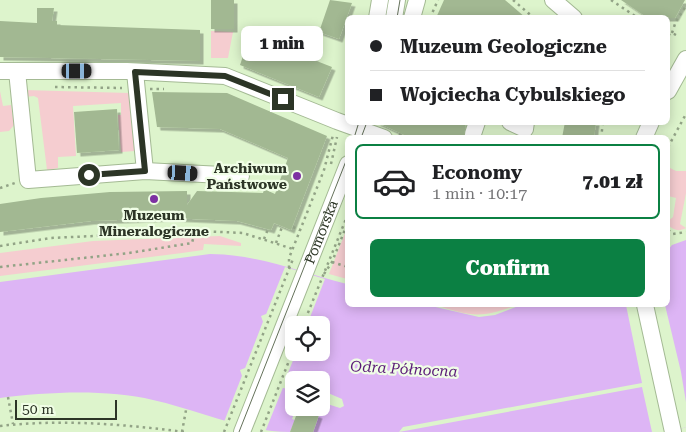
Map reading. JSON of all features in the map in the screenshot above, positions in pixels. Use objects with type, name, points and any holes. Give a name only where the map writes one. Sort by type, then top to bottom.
[{"type":"street","points":[[378,15],[380,0]]},
{"type":"street","points":[[394,15],[397,0]]},
{"type":"street","points":[[413,15],[417,0]]},
{"type":"street","points":[[553,0],[570,15]]},
{"type":"street","points":[[670,87],[686,59]]},
{"type":"street","points":[[0,70],[205,74],[234,78],[345,120]]},
{"type":"street","points":[[17,71],[28,180],[145,171],[241,176]]},
{"type":"street","points":[[135,72],[145,171]]},
{"type":"street","points":[[516,125],[525,129],[526,125]]},
{"type":"street","points":[[362,127],[378,135]]},
{"type":"street","name":"Pomorska","points":[[242,432],[345,172]]},
{"type":"street","points":[[645,307],[673,432]]},
{"type":"path","points":[[431,15],[438,0]]},
{"type":"path","points":[[513,0],[530,15]]},
{"type":"path","points":[[611,0],[634,15]]},
{"type":"path","points":[[670,35],[674,34],[676,21],[686,6]]},
{"type":"path","points":[[46,87],[170,89]]},
{"type":"path","points":[[670,143],[686,114]]},
{"type":"path","points":[[224,431],[289,268],[289,258],[324,170],[334,132]]},
{"type":"path","points":[[296,253],[331,163],[338,134]]},
{"type":"path","points":[[306,316],[345,221]]},
{"type":"path","points":[[292,226],[300,230]]},
{"type":"path","points":[[276,243],[282,227]]},
{"type":"path","points":[[264,239],[268,228]]},
{"type":"path","points":[[321,278],[332,262],[345,230]]},
{"type":"path","points":[[0,246],[51,238],[196,231],[243,233],[292,249]]},
{"type":"path","points":[[0,267],[129,253],[192,243],[196,231]]},
{"type":"path","points":[[670,232],[673,234],[686,232]]},
{"type":"path","points":[[295,242],[299,244]]},
{"type":"path","points":[[328,261],[345,266]]},
{"type":"path","points":[[261,432],[289,361]]},
{"type":"path","points":[[8,397],[13,424]]},
{"type":"path","points":[[0,426],[64,421],[183,432],[186,410]]},
{"type":"shaded area","points":[[211,31],[233,32],[228,58],[211,58]]},
{"type":"shaded area","points":[[24,90],[129,93],[135,151],[121,152],[118,115],[121,115],[121,103],[73,106],[76,156],[58,157],[58,168],[47,170],[38,98],[34,96],[25,97]]},
{"type":"shaded area","points":[[0,91],[3,106],[11,105],[14,125],[9,131],[0,132]]},
{"type":"shaded area","points":[[670,168],[676,171],[686,171],[686,193],[680,224],[686,228],[681,230],[670,226],[676,198],[670,196]]},
{"type":"shaded area","points":[[345,233],[345,278],[329,274]]},
{"type":"shaded area","points":[[220,236],[241,243],[241,246],[204,244],[203,250],[0,276],[0,253],[93,241]]},
{"type":"shaded area","points":[[442,307],[510,307],[484,314],[458,312]]},
{"type":"water","name":"Odra Północna","points":[[686,240],[686,427],[672,432],[313,432],[319,416],[330,416],[330,405],[340,408],[344,406],[342,399],[330,394],[330,371],[285,371],[285,381],[245,368],[240,370],[242,376],[285,388],[285,416],[293,416],[292,419],[295,420],[290,432],[239,425],[170,404],[116,394],[57,393],[0,398],[0,282],[210,254],[245,257],[345,283],[345,307],[436,307],[479,317],[495,315],[516,307],[670,307],[670,248]]},
{"type":"pier","points":[[285,267],[325,279],[311,316],[285,316],[285,323],[265,317]]},
{"type":"pier","points":[[626,307],[665,307],[681,372],[686,402],[686,427],[672,432],[652,432],[642,387],[399,432],[403,427],[642,383]]},
{"type":"pier","points":[[264,319],[285,325],[285,361],[293,361],[289,371],[285,371],[284,383],[244,371]]},
{"type":"pier","points":[[243,373],[284,385],[265,432],[224,422]]},
{"type":"building","points":[[211,0],[234,0],[234,29],[211,29]]},
{"type":"building","points":[[330,0],[352,3],[348,15],[345,15],[345,22],[339,39],[319,32]]},
{"type":"building","points":[[444,0],[505,0],[522,15],[437,15]]},
{"type":"building","points":[[621,0],[685,0],[675,18],[670,18],[670,15],[644,15]]},
{"type":"building","points":[[37,8],[54,8],[52,21],[57,21],[57,25],[200,30],[200,61],[0,57],[0,21],[37,23]]},
{"type":"building","points":[[251,32],[315,57],[314,60],[332,67],[319,97],[240,65]]},
{"type":"building","points":[[152,92],[227,93],[327,136],[291,230],[274,223],[271,230],[237,221],[170,218],[91,221],[0,232],[0,204],[41,198],[110,192],[187,191],[187,205],[197,191],[263,193],[264,189],[275,194],[288,158],[220,129],[157,127]]},
{"type":"building","points":[[117,109],[119,150],[77,153],[74,112]]},
{"type":"building","points":[[383,125],[466,125],[464,135],[404,135]]},
{"type":"building","points":[[564,125],[596,125],[594,135],[563,135]]},
{"type":"building","points":[[296,416],[319,416],[313,432],[290,432]]},
{"type":"tram line","points":[[398,15],[400,0]]},
{"type":"tram line","points":[[355,135],[358,125]]},
{"type":"tram line","points":[[362,135],[366,125]]},
{"type":"tram line","points":[[239,432],[345,164]]},
{"type":"place","name":"Archiwum Państwowe","points":[[297,176]]},
{"type":"place","name":"Muzeum Mineralogiczne","points":[[154,199]]},
{"type":"route","points":[[89,175],[145,171],[135,72],[225,76],[283,99]]}]
